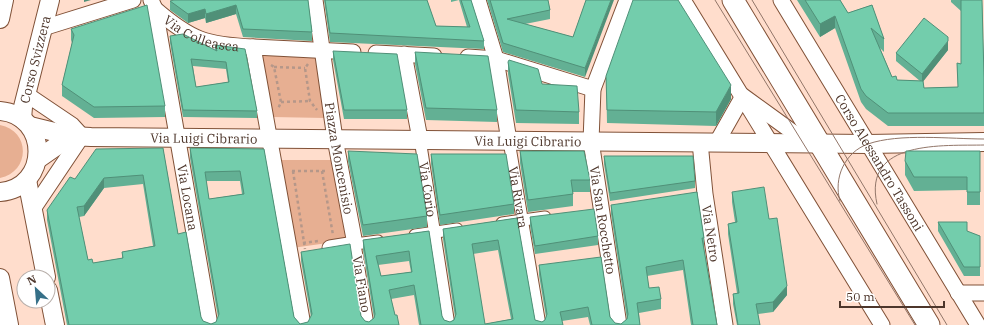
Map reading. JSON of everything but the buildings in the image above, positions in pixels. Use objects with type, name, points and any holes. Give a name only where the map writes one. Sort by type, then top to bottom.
[{"type":"main road","points":[[733,0],[930,325]]},
{"type":"street","points":[[0,19],[4,0]]},
{"type":"street","name":"Corso Svizzera","points":[[26,122],[26,94],[50,0]]},
{"type":"street","points":[[43,28],[133,0]]},
{"type":"street","points":[[315,0],[322,50]]},
{"type":"street","name":"Via Rivara","points":[[478,0],[496,59],[540,325]]},
{"type":"street","name":"Via San Rocchetto","points":[[619,325],[591,141],[593,89],[627,0]]},
{"type":"street","points":[[682,0],[743,96],[882,325]]},
{"type":"street","name":"Corso Alessandro Tassoni","points":[[781,0],[978,325]]},
{"type":"street","name":"Via Colleasca","points":[[153,5],[172,24],[199,40],[223,46],[253,47]]},
{"type":"street","name":"Via Locana","points":[[153,5],[210,325]]},
{"type":"street","points":[[302,325],[253,47],[496,59],[593,89]]},
{"type":"street","name":"Piazza Moncenisio","points":[[322,50],[335,139],[355,244]]},
{"type":"street","name":"Via Corio","points":[[404,54],[420,139],[450,325]]},
{"type":"street","points":[[26,94],[72,125],[77,136]]},
{"type":"street","points":[[709,142],[743,96]]},
{"type":"street","points":[[743,96],[794,133],[820,142]]},
{"type":"street","name":"Via Luigi Cibrario","points":[[0,111],[12,113],[26,122],[77,136],[509,141],[820,142],[868,144],[984,142]]},
{"type":"street","points":[[0,192],[17,187],[27,180],[34,171],[38,159],[38,147],[36,136],[26,122]]},
{"type":"street","points":[[38,159],[77,136]]},
{"type":"street","points":[[32,210],[77,136]]},
{"type":"street","name":"Via Netro","points":[[709,142],[700,195],[725,325]]},
{"type":"street","points":[[27,180],[44,269]]},
{"type":"street","points":[[494,224],[554,216]]},
{"type":"street","points":[[403,237],[472,227]]},
{"type":"street","points":[[290,254],[388,239]]},
{"type":"street","name":"Via Fiano","points":[[355,244],[368,325]]},
{"type":"street","points":[[0,278],[9,325]]},
{"type":"street","points":[[958,293],[984,293]]},
{"type":"street","points":[[52,309],[55,325]]},
{"type":"path","points":[[274,67],[305,68]]},
{"type":"path","points":[[281,102],[310,101]]},
{"type":"path","points":[[276,171],[341,171]]},
{"type":"path","points":[[293,171],[309,251]]},
{"type":"path","points":[[322,171],[335,247]]},
{"type":"shaded area","points":[[259,55],[315,58],[326,118],[272,117]]},
{"type":"shaded area","points":[[0,125],[10,129],[17,135],[22,143],[23,152],[17,168],[10,174],[0,178]]},
{"type":"shaded area","points":[[277,160],[334,160],[349,240],[292,248]]},
{"type":"tram line","points":[[715,0],[915,325]]},
{"type":"tram line","points":[[752,0],[947,325]]},
{"type":"tram line","points":[[840,201],[838,184],[843,167],[847,159],[853,153],[868,144],[895,139],[925,137],[984,139]]},
{"type":"tram line","points":[[877,204],[876,183],[882,168],[894,157],[910,150],[929,147],[984,145]]}]
